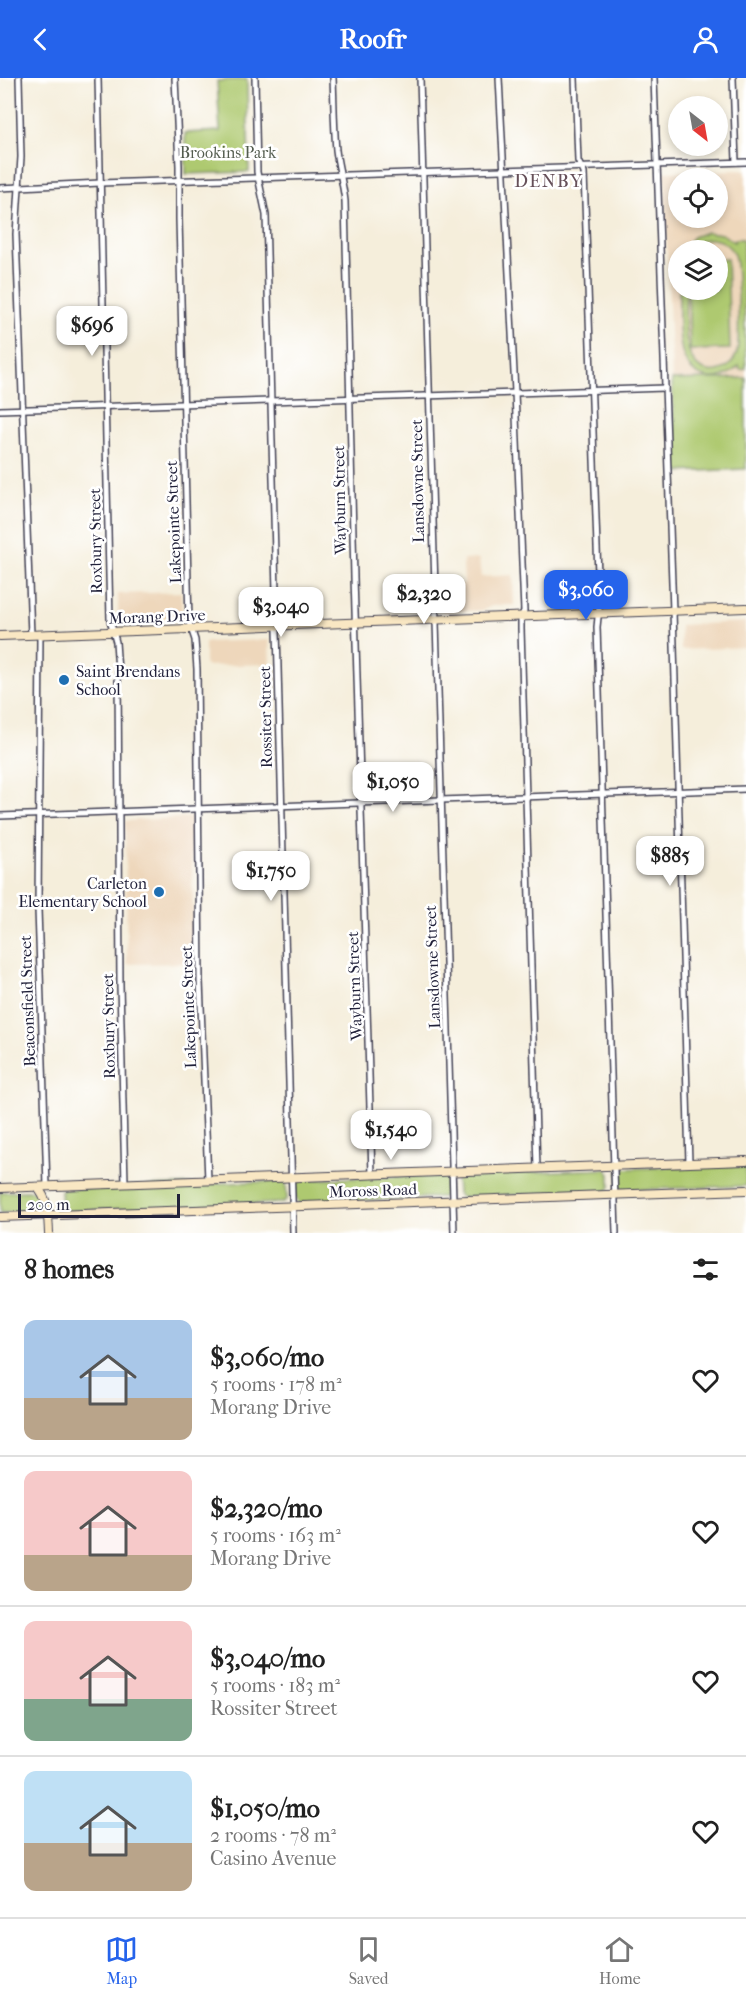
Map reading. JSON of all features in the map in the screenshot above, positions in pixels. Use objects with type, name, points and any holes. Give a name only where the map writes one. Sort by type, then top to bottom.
[{"type":"main road","name":"Morang Drive","points":[[0,636],[746,608]]},
{"type":"main road","name":"Moross Road","points":[[0,1188],[746,1161]]},
{"type":"main road","points":[[37,1186],[45,1198],[49,1233]]},
{"type":"main road","name":"Moross Road","points":[[0,1217],[746,1190]]},
{"type":"street","points":[[18,78],[21,156],[16,234],[31,635]]},
{"type":"street","name":"Roxbury Street","points":[[98,78],[110,620],[116,642],[118,671],[118,812],[125,1183]]},
{"type":"street","name":"Lakepointe Street","points":[[176,78],[189,622],[195,639],[197,669],[200,981],[208,1180]]},
{"type":"street","name":"Rossiter Street","points":[[255,78],[257,172],[266,215],[292,1233]]},
{"type":"street","name":"Wayburn Street","points":[[333,78],[336,147],[345,201],[372,1174]]},
{"type":"street","name":"Lansdowne Street","points":[[420,78],[454,1233]]},
{"type":"street","points":[[499,78],[524,605],[521,617],[537,1168]]},
{"type":"street","points":[[575,78],[578,161],[584,172],[616,1233]]},
{"type":"street","points":[[654,78],[673,611],[689,1163]]},
{"type":"street","points":[[734,78],[736,162]]},
{"type":"street","points":[[0,188],[746,162]]},
{"type":"street","points":[[0,410],[665,388]]},
{"type":"street","name":"Beaconsfield Street","points":[[40,635],[39,920],[46,1186]]},
{"type":"street","points":[[0,816],[746,789]]},
{"type":"shaded area","points":[[728,170],[746,170],[746,378],[672,380],[669,300],[728,300],[728,240],[668,240],[668,276],[664,172],[668,172],[668,228],[728,228]]},
{"type":"shaded area","points":[[479,559],[481,577],[513,575],[514,605],[494,605],[483,610],[442,612],[441,585],[464,584],[463,560]]},
{"type":"shaded area","points":[[181,592],[182,617],[118,619],[118,594]]},
{"type":"shaded area","points":[[745,622],[746,647],[681,650],[680,625]]},
{"type":"shaded area","points":[[269,640],[270,664],[205,666],[205,642]]},
{"type":"shaded area","name":"Carleton Elementary School","points":[[191,817],[194,963],[127,964],[125,821]]},
{"type":"green space","name":"Brookins Park","points":[[247,79],[249,172],[186,174],[185,133],[220,131],[217,81]]},
{"type":"green space","points":[[706,232],[722,234],[734,242],[735,239],[743,239],[746,369],[740,370],[739,366],[718,378],[698,374],[683,356],[679,329],[679,300],[686,300],[687,341],[690,354],[696,364],[704,370],[717,371],[730,365],[738,345],[737,273],[734,255],[728,247],[728,240],[690,240]]},
{"type":"green space","points":[[728,289],[730,349],[690,350],[688,300],[728,300]]},
{"type":"green space","points":[[746,378],[746,469],[675,472],[672,380]]},
{"type":"green space","points":[[746,1164],[746,1186],[622,1190],[618,1186],[620,1169]]},
{"type":"green space","points":[[606,1169],[610,1174],[610,1187],[606,1191],[461,1197],[457,1193],[456,1178],[460,1175]]},
{"type":"green space","points":[[444,1175],[448,1180],[448,1193],[444,1197],[299,1203],[295,1198],[295,1183],[298,1180]]},
{"type":"green space","points":[[282,1181],[286,1183],[287,1198],[283,1203],[66,1211],[62,1209],[61,1191],[66,1189]]},
{"type":"green space","points":[[0,1192],[38,1192],[42,1201],[40,1210],[0,1213]]},
{"type":"place","name":"Saint Brendans School","points":[[64,680]]},
{"type":"place","name":"Carleton Elementary School","points":[[159,892]]},
{"type":"district","name":"DENBY","points":[[549,181]]}]
